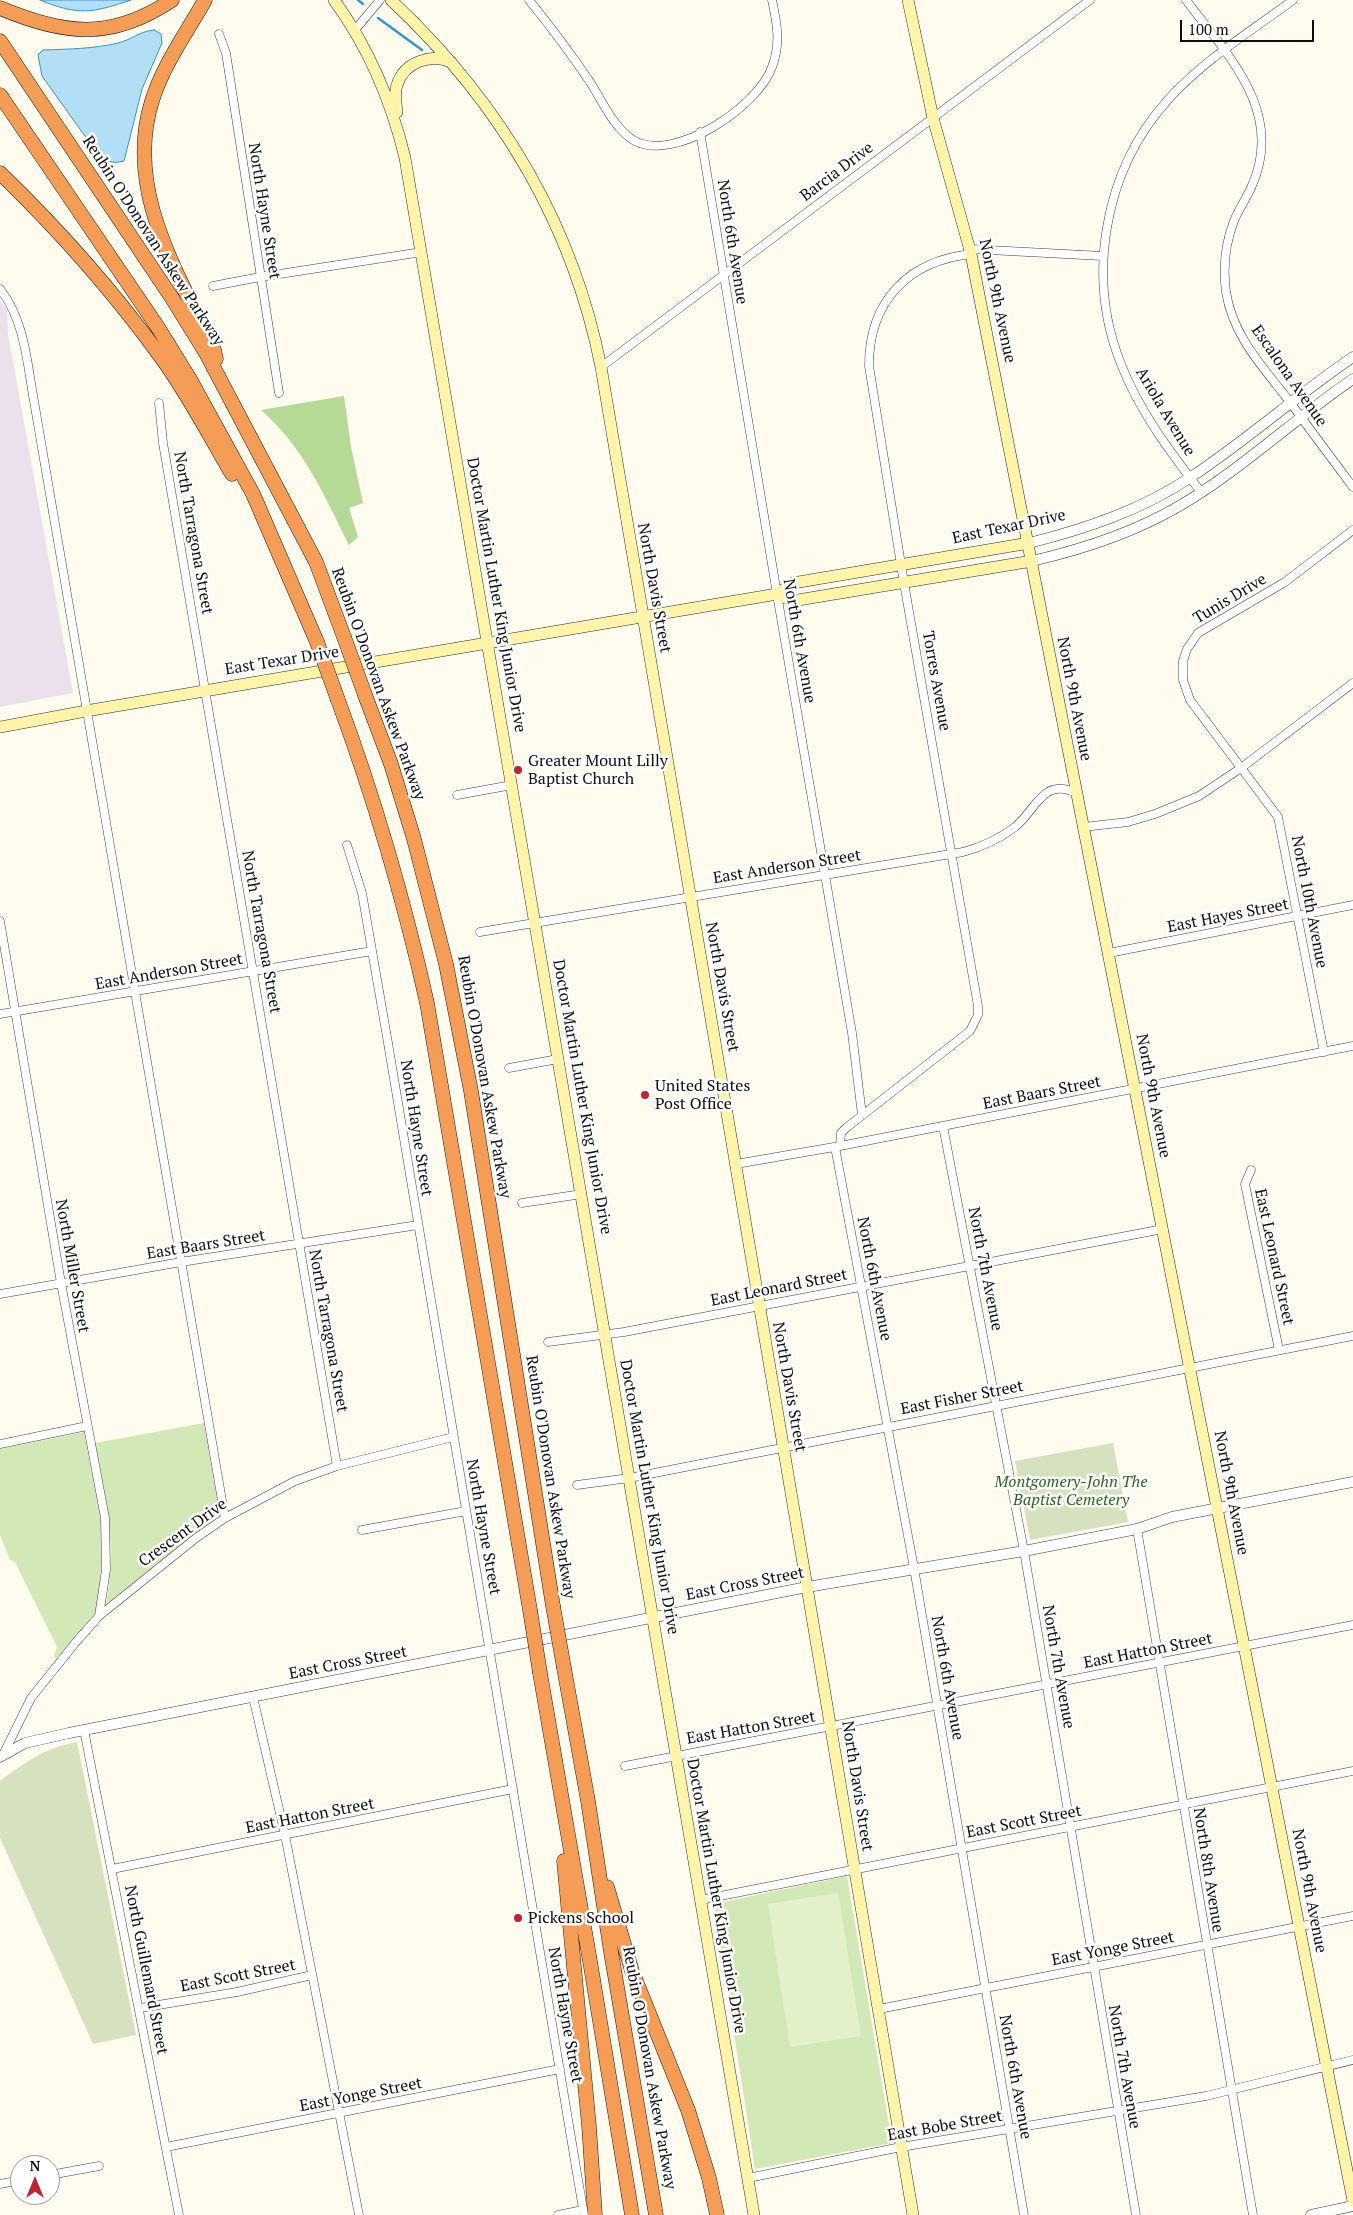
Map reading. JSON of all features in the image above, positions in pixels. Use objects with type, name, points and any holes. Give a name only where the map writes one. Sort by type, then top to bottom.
[{"type":"highway","points":[[0,8],[49,26],[77,30],[107,28],[144,16],[172,0]]},
{"type":"highway","points":[[205,0],[170,60],[152,102],[144,163],[148,195],[160,236],[214,350],[220,379]]},
{"type":"highway","name":"Reubin O'Donovan Askew Parkway","points":[[0,41],[172,298],[220,379],[316,562],[391,764],[414,839],[454,1000],[471,1091],[553,1606],[656,2215]]},
{"type":"highway","points":[[0,95],[158,326],[253,494],[317,642],[366,777],[387,844],[427,1003],[632,2215]]},
{"type":"highway","points":[[0,174],[63,236],[161,358],[204,424],[280,555]]},
{"type":"highway","points":[[555,1765],[589,2126],[587,2213]]},
{"type":"highway","points":[[598,1870],[610,1892],[635,1979],[688,2110],[709,2178],[718,2215]]},
{"type":"main road","name":"Doctor Martin Luther King Junior Drive","points":[[334,0],[355,30],[381,82],[399,130],[406,158],[754,2215]]},
{"type":"main road","name":"North Davis Street","points":[[391,0],[454,65],[475,90],[517,149],[554,220],[581,287],[601,367],[913,2215]]},
{"type":"main road","name":"North 9th Avenue","points":[[908,0],[933,118],[971,251],[1353,2201]]},
{"type":"main road","points":[[399,130],[395,98],[396,86],[405,70],[420,60],[429,58],[447,60],[454,65]]},
{"type":"main road","name":"East Texar Drive","points":[[0,727],[206,690],[777,594],[793,583],[1029,543]]},
{"type":"main road","name":"East Texar Drive","points":[[777,594],[792,601],[1032,561]]},
{"type":"street","points":[[355,30],[380,0]]},
{"type":"street","points":[[529,0],[571,54],[615,122],[626,135],[645,145],[664,146],[700,132],[735,113],[749,101],[765,82],[776,54],[778,40],[772,0]]},
{"type":"street","name":"Barcia Drive","points":[[601,367],[1090,0]]},
{"type":"street","name":"Escalona Avenue","points":[[1186,0],[1250,88],[1258,112],[1261,136],[1260,154],[1255,177],[1234,221],[1229,237],[1225,274],[1226,292],[1234,321],[1243,340],[1353,487]]},
{"type":"street","name":"Ariola Avenue","points":[[1201,492],[1147,416],[1121,365],[1113,343],[1106,312],[1103,256],[1107,225],[1117,188],[1138,141],[1165,103],[1180,86],[1224,50],[1293,0]]},
{"type":"street","name":"North Hayne Street","points":[[219,34],[226,53],[279,393]]},
{"type":"street","name":"North 6th Avenue","points":[[700,132],[852,1033],[862,1115]]},
{"type":"street","name":"Torres Avenue","points":[[862,1115],[970,1031],[978,1015],[869,366],[871,334],[876,320],[889,297],[911,275],[939,260],[971,251],[1103,256]]},
{"type":"street","points":[[213,286],[422,252]]},
{"type":"street","points":[[0,289],[12,307],[20,329],[225,1518]]},
{"type":"street","name":"East Texar Drive","points":[[1029,543],[1082,529],[1123,513],[1190,478],[1353,357]]},
{"type":"street","name":"East Texar Drive","points":[[1032,561],[1066,553],[1118,536],[1155,519],[1201,492],[1353,379]]},
{"type":"street","name":"North Tarragona Street","points":[[159,403],[163,443],[337,1466]]},
{"type":"street","name":"Tunis Drive","points":[[1242,768],[1190,700],[1183,675],[1187,649],[1192,640],[1206,626],[1251,604],[1286,582],[1353,530]]},
{"type":"street","points":[[1083,827],[1128,822],[1155,814],[1199,796],[1242,768],[1353,683]]},
{"type":"street","name":"North 10th Avenue","points":[[1242,768],[1278,817],[1324,1052]]},
{"type":"street","points":[[457,795],[512,785]]},
{"type":"street","name":"East Anderson Street","points":[[480,932],[973,849],[1005,834],[1022,820],[1041,796],[1047,792],[1063,789],[1076,793]]},
{"type":"street","name":"North Hayne Street","points":[[347,845],[362,893],[560,2069],[587,2213]]},
{"type":"street","name":"East Hayes Street","points":[[1109,953],[1353,905]]},
{"type":"street","name":"North Miller Street","points":[[0,921],[61,1283],[101,1494],[107,1543],[106,1570],[99,1616]]},
{"type":"street","name":"East Anderson Street","points":[[0,1014],[372,951]]},
{"type":"street","name":"East Baars Street","points":[[736,1164],[838,1147],[1353,1046]]},
{"type":"street","points":[[509,1068],[558,1059]]},
{"type":"street","points":[[838,1147],[842,1133],[862,1115]]},
{"type":"street","name":"North 7th Avenue","points":[[943,1126],[1024,1551],[1136,2215]]},
{"type":"street","name":"North 6th Avenue","points":[[838,1147],[860,1286],[914,1568],[1024,2215]]},
{"type":"street","name":"East Leonard Street","points":[[1251,1170],[1245,1184],[1279,1350]]},
{"type":"street","points":[[522,1203],[582,1194]]},
{"type":"street","name":"East Baars Street","points":[[0,1294],[181,1262],[418,1225]]},
{"type":"street","name":"East Leonard Street","points":[[548,1342],[605,1334],[759,1306],[1163,1229]]},
{"type":"street","name":"East Fisher Street","points":[[577,1485],[629,1478],[783,1446],[1353,1336]]},
{"type":"street","points":[[0,1444],[87,1426]]},
{"type":"street","name":"Crescent Drive","points":[[2,1756],[31,1698],[99,1616],[181,1550],[225,1518],[295,1481],[337,1466],[454,1437]]},
{"type":"street","name":"East Cross Street","points":[[2,1756],[25,1743],[84,1730],[807,1587],[1024,1551],[1137,1529],[1172,1517],[1217,1510],[1353,1482]]},
{"type":"street","points":[[362,1530],[466,1511]]},
{"type":"street","name":"North 8th Avenue","points":[[1137,1529],[1253,2215]]},
{"type":"street","name":"East Hatton Street","points":[[625,1766],[1353,1625]]},
{"type":"street","points":[[253,1697],[285,1835],[359,2215]]},
{"type":"street","name":"North Guillemard Street","points":[[84,1730],[140,2008],[179,2215]]},
{"type":"street","name":"East Scott Street","points":[[700,1900],[1353,1771]]},
{"type":"street","name":"East Hatton Street","points":[[112,1869],[513,1790]]},
{"type":"street","name":"East Yonge Street","points":[[879,2009],[1353,1916]]},
{"type":"street","name":"East Scott Street","points":[[140,2008],[236,1992],[312,1975]]},
{"type":"street","name":"East Bobe Street","points":[[748,2178],[902,2147],[1206,2096],[1232,2088],[1353,2060]]},
{"type":"street","name":"East Yonge Street","points":[[166,2147],[560,2069]]},
{"type":"street","points":[[60,2173],[99,2166]]},
{"type":"street","points":[[1311,2215],[1353,2206]]},
{"type":"street","points":[[558,2215],[587,2213]]},
{"type":"shaded area","points":[[0,301],[7,310],[8,334],[73,693],[0,707]]},
{"type":"green space","points":[[344,396],[351,447],[363,503],[349,508],[358,537],[349,545],[322,490],[301,456],[261,410]]},
{"type":"green space","points":[[204,1423],[220,1515],[106,1604],[111,1563],[111,1543],[95,1443]]},
{"type":"green space","points":[[84,1432],[101,1519],[103,1543],[99,1593],[95,1613],[56,1659],[54,1656],[57,1647],[15,1562],[10,1560],[0,1535],[0,1449]]},
{"type":"green space","name":"Montgomery-John The Baptist Cemetery","points":[[1113,1443],[1128,1522],[1030,1540],[1015,1461]]},
{"type":"green space","points":[[77,1742],[136,2035],[93,2044],[0,1838],[0,1781],[45,1752]]},
{"type":"green space","points":[[847,1876],[892,2143],[755,2169],[714,1904]]},
{"type":"green space","points":[[838,1893],[861,2036],[790,2047],[768,1904]]},
{"type":"water","points":[[40,0],[131,0],[106,8],[86,11],[65,9]]},
{"type":"water","points":[[154,30],[161,34],[162,43],[142,89],[124,161],[109,162],[97,153],[42,76],[38,55],[43,50],[90,48],[109,45]]},
{"type":"waterway","points":[[358,0],[363,4]]},
{"type":"waterway","points":[[378,18],[422,50]]},
{"type":"place","name":"Greater Mount Lilly Baptist Church","points":[[518,770]]},
{"type":"place","name":"United States Post Office","points":[[645,1095]]},
{"type":"place","name":"Pickens School","points":[[518,1918]]}]
